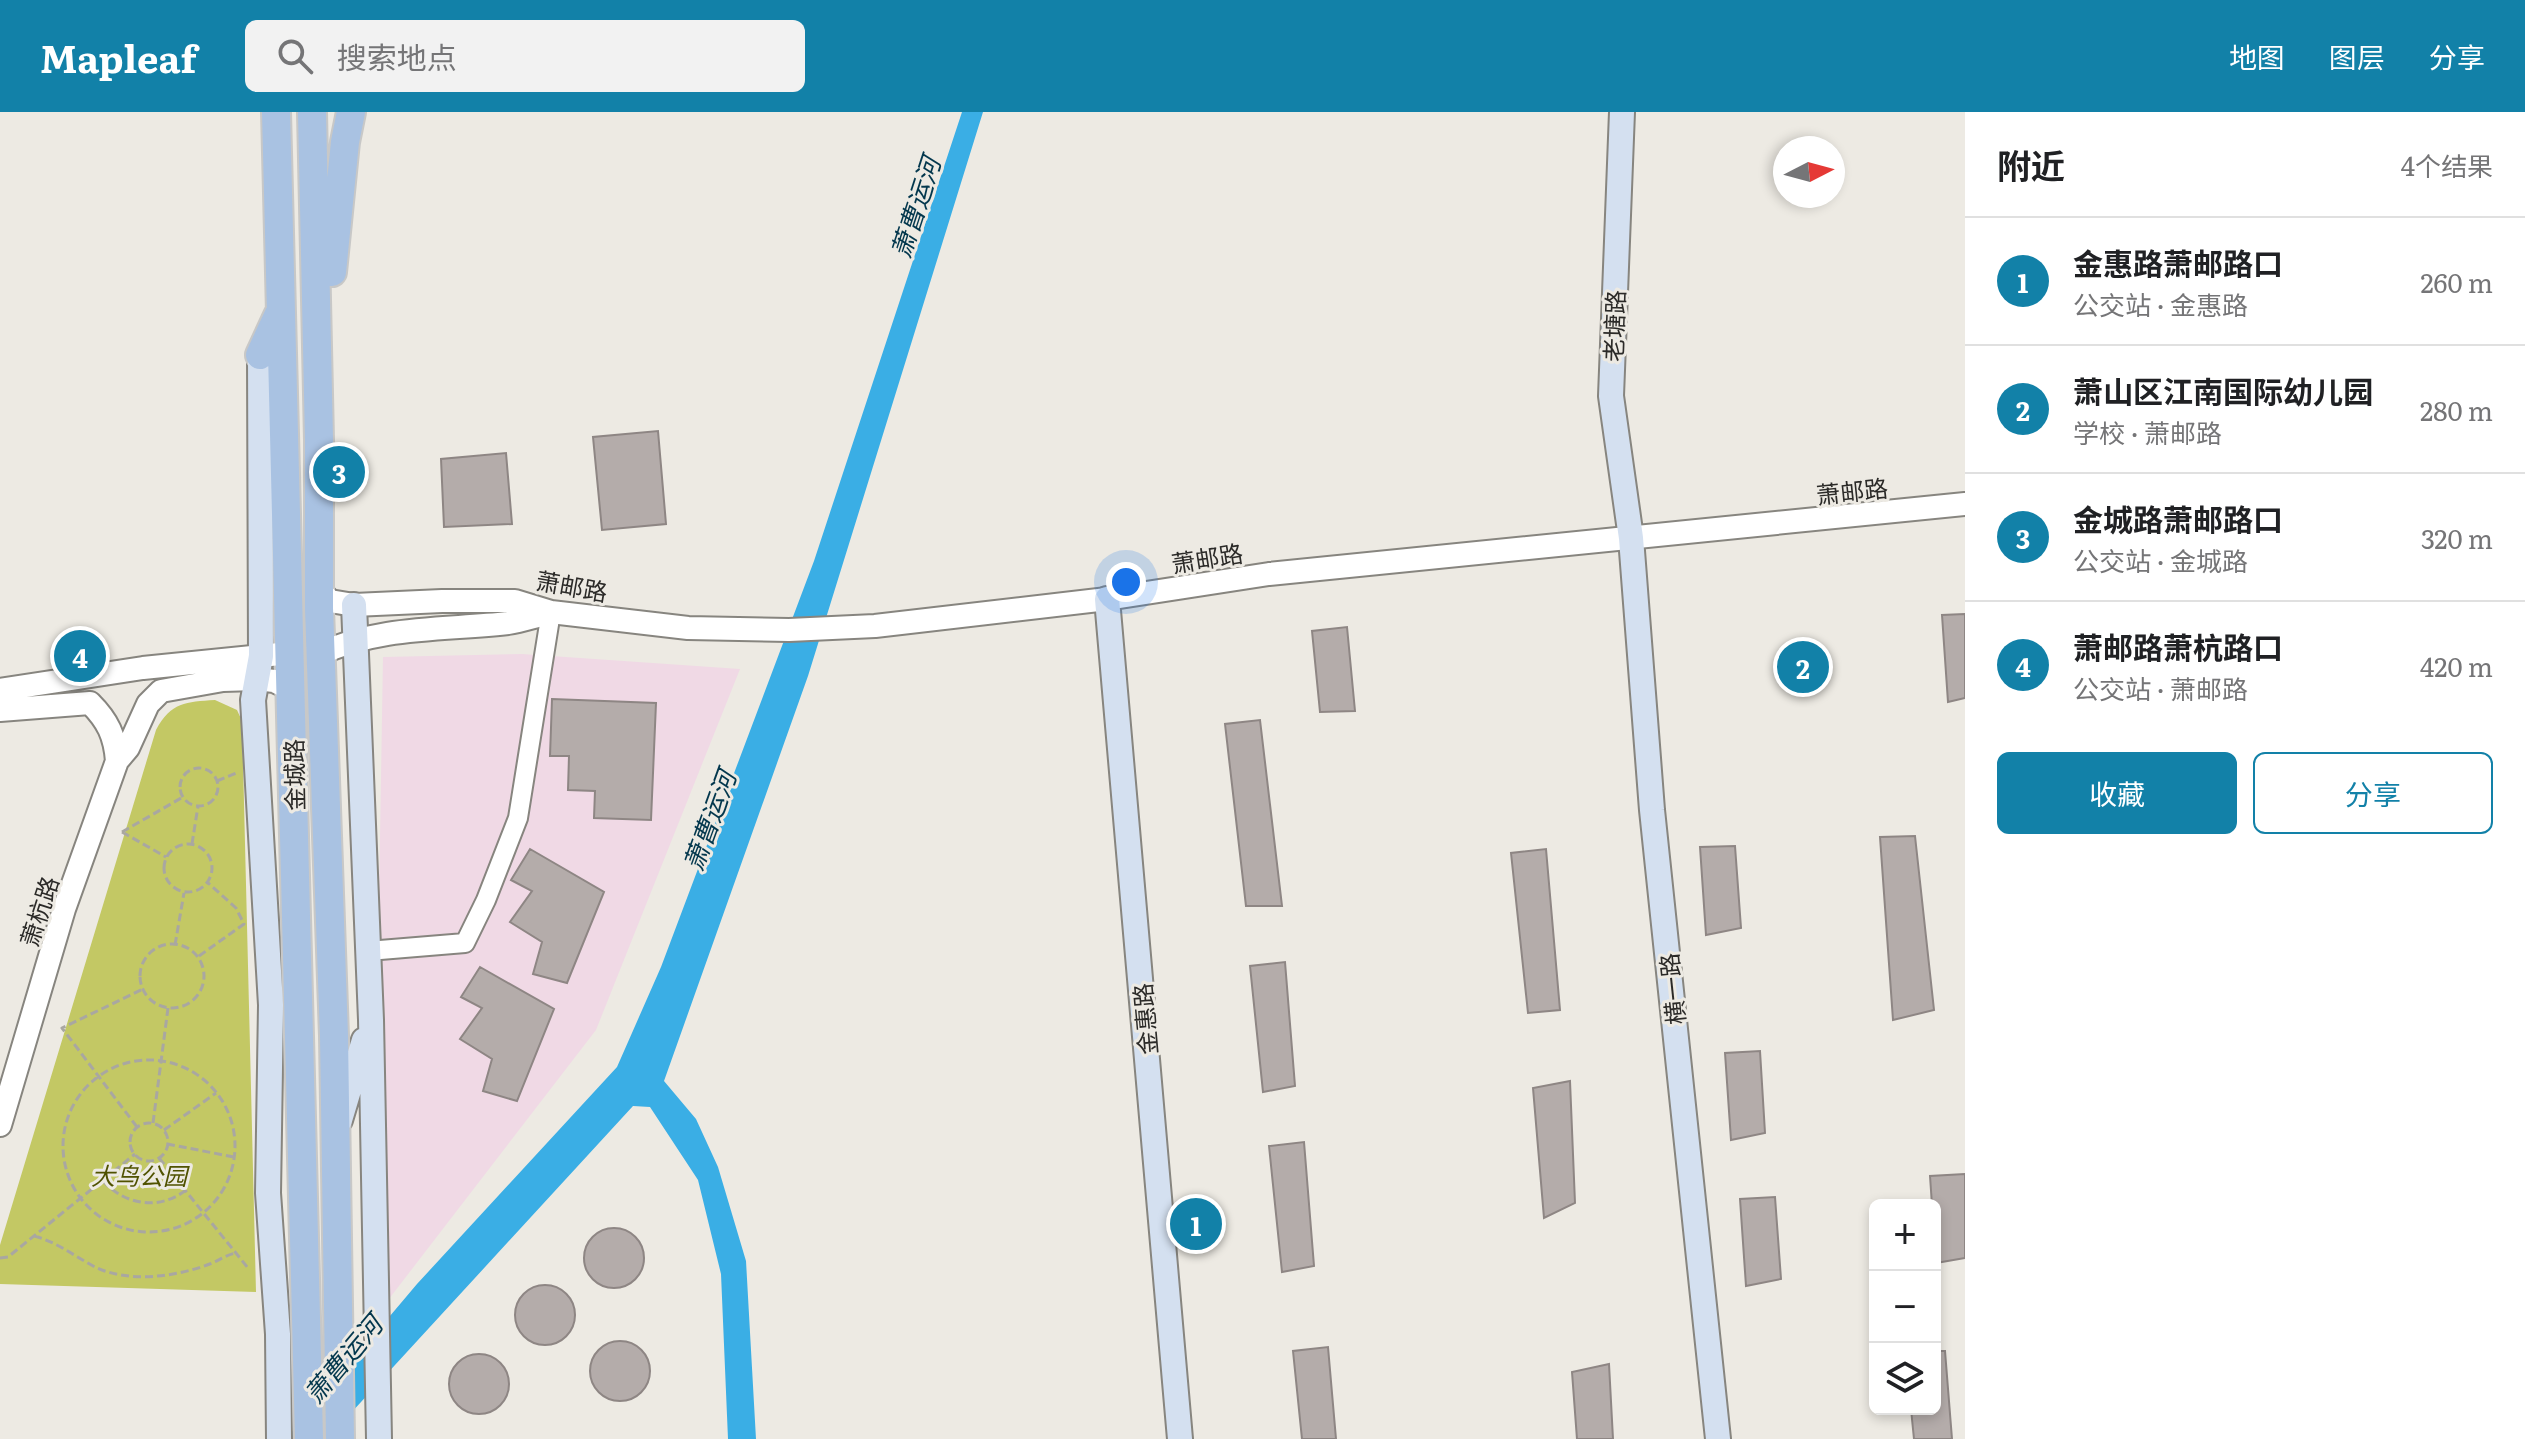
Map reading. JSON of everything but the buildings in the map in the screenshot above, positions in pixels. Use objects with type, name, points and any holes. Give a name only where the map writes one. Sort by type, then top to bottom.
[{"type":"main road","name":"金城路","points":[[312,112],[320,654],[336,1133],[340,1439]]},
{"type":"main road","points":[[319,440],[335,239],[351,112]]},
{"type":"main road","name":"老塘路","points":[[1622,112],[1611,396],[1631,538]]},
{"type":"main road","name":"金城路","points":[[274,119],[282,308],[309,1439]]},
{"type":"main road","points":[[260,355],[282,308]]},
{"type":"main road","name":"金城路","points":[[260,355],[259,668],[253,700],[271,1005],[268,1193],[278,1334],[278,1434]]},
{"type":"main road","name":"横一路","points":[[1631,538],[1652,810],[1718,1439]]},
{"type":"main road","name":"金惠路","points":[[1107,599],[1180,1439]]},
{"type":"main road","points":[[354,605],[371,1020],[379,1428]]},
{"type":"main road","points":[[336,1133],[371,1020]]},
{"type":"street","name":"萧邮路","points":[[319,590],[330,601],[354,605],[515,601],[551,612],[688,628],[789,630],[853,627],[1107,599],[1269,574],[1965,504]]},
{"type":"street","points":[[320,654],[356,639],[474,624],[509,623],[551,612],[518,818],[486,900],[465,943],[368,951]]},
{"type":"street","points":[[0,690],[143,668],[259,668],[290,653]]},
{"type":"street","points":[[259,668],[274,681],[291,689]]},
{"type":"street","name":"萧杭路","points":[[0,1125],[64,909],[117,761],[128,748],[148,704],[161,691],[223,680],[259,668]]},
{"type":"street","points":[[0,710],[90,703],[104,718],[112,733],[117,761]]},
{"type":"path","points":[[196,768],[209,771],[217,781],[217,793],[210,803],[198,806],[183,797],[180,785],[185,774],[196,768]]},
{"type":"path","points":[[166,857],[122,832],[183,797]]},
{"type":"path","points":[[192,844],[198,806]]},
{"type":"path","points":[[192,844],[205,851],[211,873],[207,882],[196,891],[184,892],[173,887],[167,881],[166,857],[177,846],[192,844]]},
{"type":"path","points":[[197,957],[244,924],[236,908],[207,882]]},
{"type":"path","points":[[175,945],[184,892]]},
{"type":"path","points":[[175,945],[190,950],[197,957],[204,976],[197,996],[189,1003],[168,1008],[157,1005],[143,989],[140,979],[145,959],[161,946],[175,945]]},
{"type":"path","points":[[137,1127],[62,1028],[143,989]]},
{"type":"path","points":[[153,1123],[168,1008]]},
{"type":"path","points":[[161,1060],[192,1071],[216,1093],[233,1125],[234,1157],[223,1190],[192,1221],[172,1229],[150,1232],[128,1230],[107,1221],[81,1198],[67,1170],[63,1148],[65,1126],[81,1094],[99,1076],[125,1063],[161,1060]]},
{"type":"path","points":[[163,1130],[216,1093]]},
{"type":"path","points":[[153,1123],[163,1130],[167,1144],[159,1158],[148,1161],[135,1154],[130,1140],[137,1127],[153,1123]]},
{"type":"path","points":[[167,1144],[234,1157]]},
{"type":"path","points":[[0,1258],[8,1257],[135,1154]]},
{"type":"path","points":[[159,1158],[248,1268]]},
{"type":"path","points":[[102,1180],[120,1196],[145,1203],[170,1199],[186,1190]]},
{"type":"path","points":[[34,1236],[51,1241],[97,1268],[129,1276],[189,1271],[236,1253]]},
{"type":"shaded area","points":[[522,654],[740,669],[596,1030],[372,1321],[383,657]]},
{"type":"green space","name":"大鸟公园","points":[[215,700],[237,710],[242,721],[256,1292],[0,1284],[0,1245],[156,730],[167,714],[180,705]]},
{"type":"water","points":[[962,112],[983,112],[808,676],[664,1081],[696,1119],[718,1167],[746,1261],[756,1439],[728,1439],[721,1274],[698,1180],[650,1107],[633,1106],[327,1439],[286,1439],[417,1284],[617,1067],[661,967],[814,561]]},
{"type":"place","name":"金城路萧邮路口","points":[[339,472]]},
{"type":"place","name":"萧邮路萧杭路口","points":[[80,656]]},
{"type":"place","name":"萧山区江南国际幼儿园","points":[[1803,667]]},
{"type":"place","name":"金惠路萧邮路口","points":[[1196,1224]]},
{"type":"water label","name":"萧曹运河","points":[[914,207]]},
{"type":"water label","name":"萧曹运河","points":[[708,820]]},
{"type":"water label","name":"萧曹运河","points":[[342,1358]]}]
